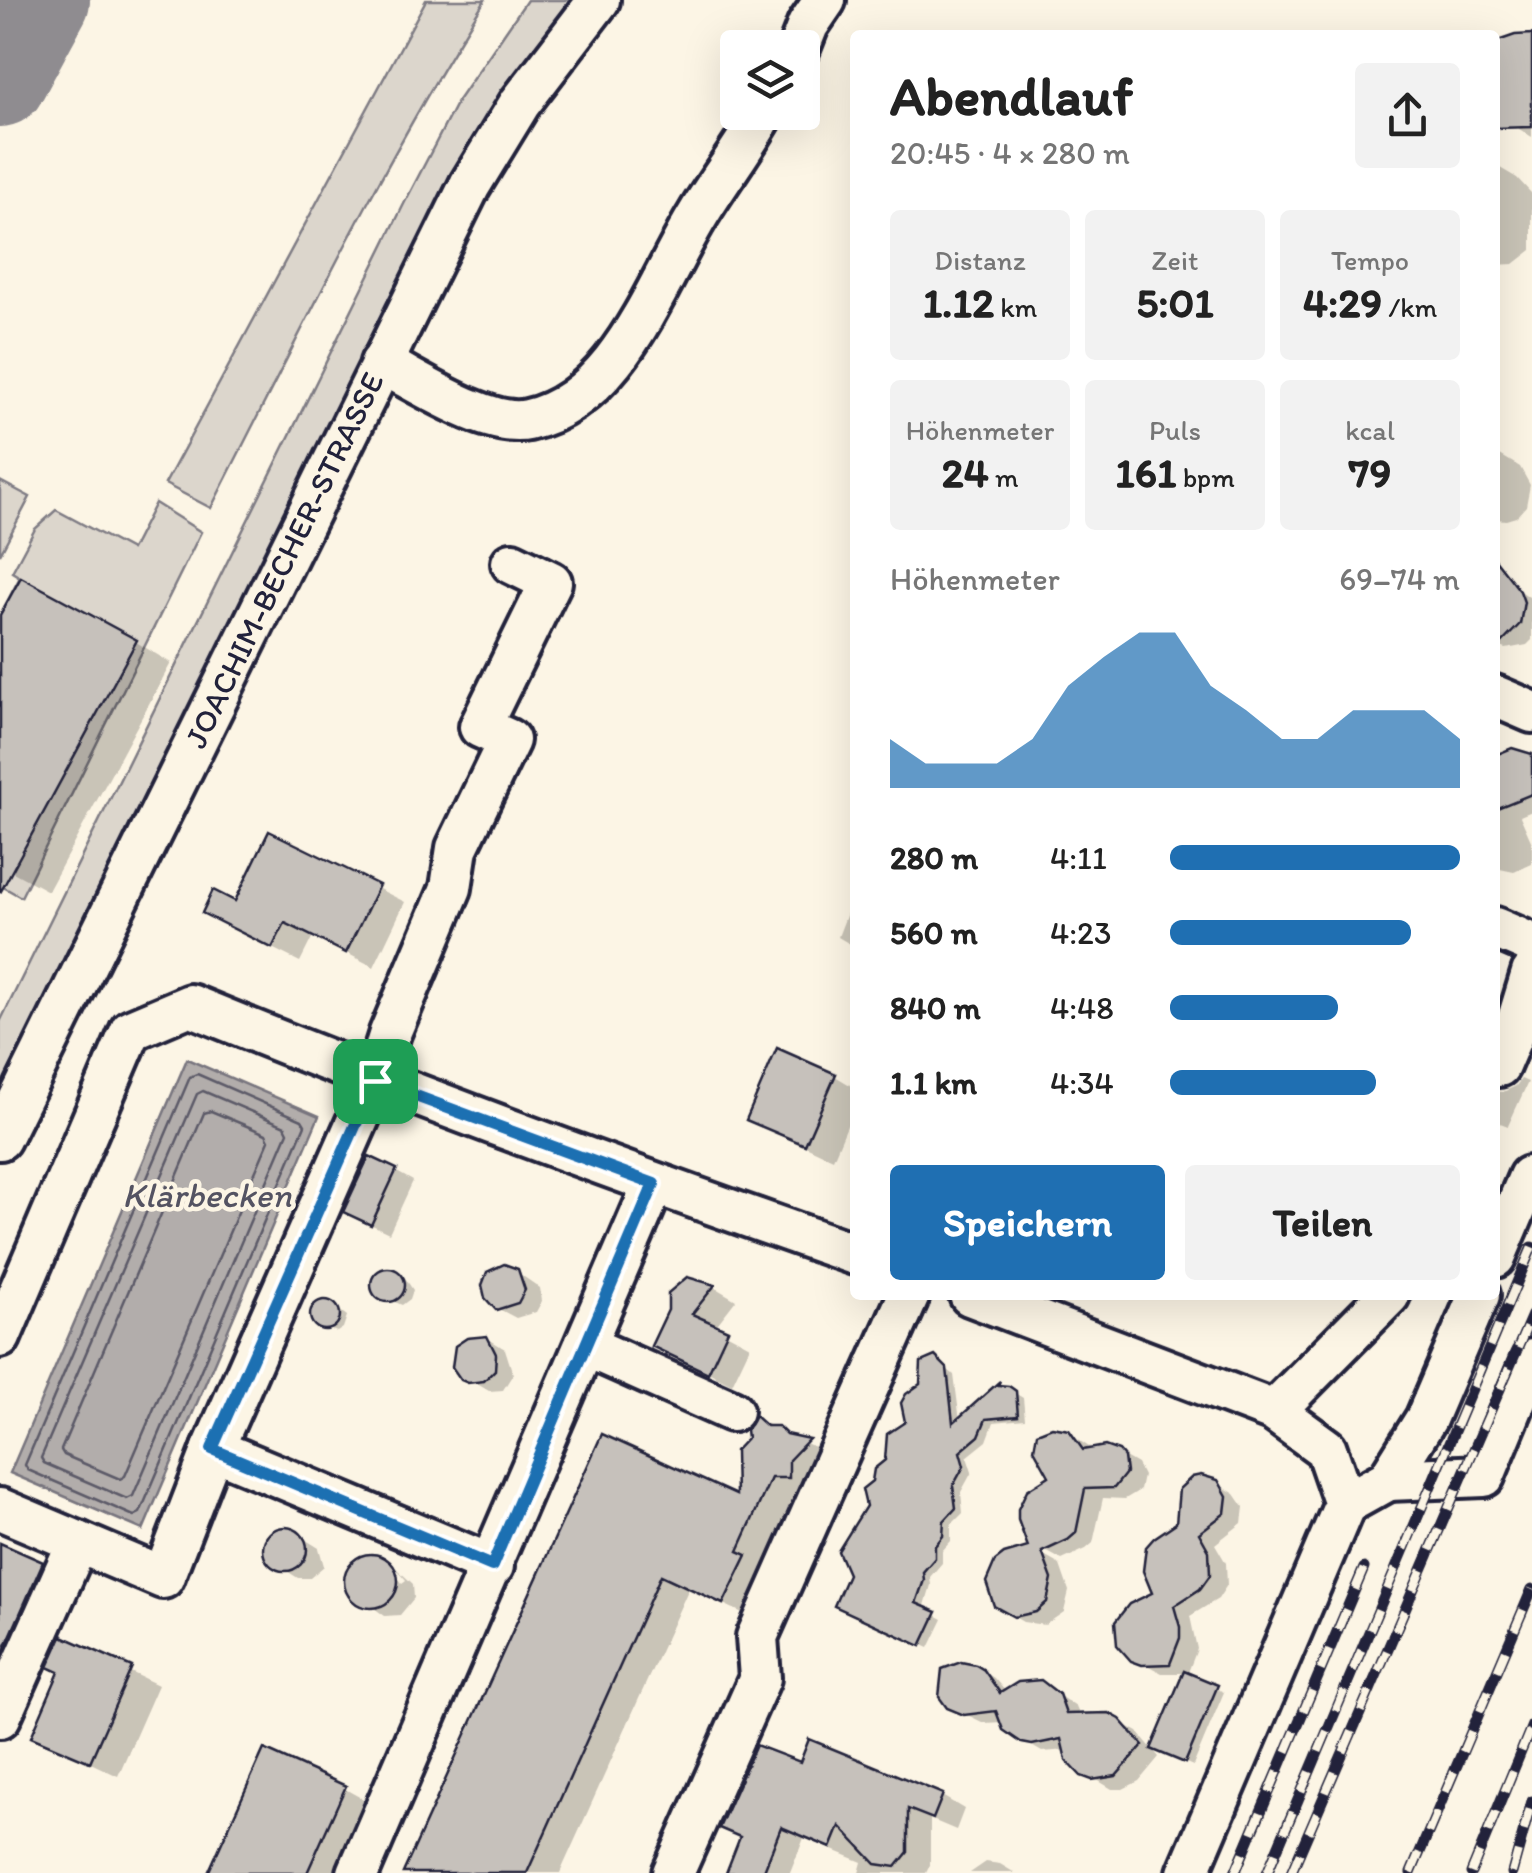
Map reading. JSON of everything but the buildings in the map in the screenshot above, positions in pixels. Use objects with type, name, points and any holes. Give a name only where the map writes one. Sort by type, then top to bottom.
[{"type":"street","name":"JOACHIM-BECHER-STRASSE","points":[[0,1139],[480,168],[546,66],[599,0]]},
{"type":"street","points":[[806,30],[825,0]]},
{"type":"street","points":[[381,363],[488,416],[526,421],[569,402],[616,360],[697,216],[752,130]]},
{"type":"street","points":[[0,1509],[163,1578],[212,1449],[375,1081],[390,1032],[450,888],[458,848],[509,740],[480,727],[551,582],[512,563]]},
{"type":"street","points":[[1500,698],[1532,712]]},
{"type":"street","points":[[1500,930],[1532,944]]},
{"type":"street","points":[[1500,1066],[1532,973]]},
{"type":"street","points":[[0,1338],[131,1030],[190,1005],[375,1081],[850,1252]]},
{"type":"street","points":[[1500,1245],[1529,1177]]},
{"type":"street","points":[[358,1873],[654,1184]]},
{"type":"street","points":[[673,1873],[760,1678],[756,1637],[907,1300]]},
{"type":"street","points":[[983,1300],[1274,1410],[1326,1449],[1345,1504]]},
{"type":"street","points":[[1274,1410],[1384,1300]]},
{"type":"street","points":[[1388,1480],[1426,1418],[1477,1300]]},
{"type":"street","points":[[586,1346],[732,1411]]},
{"type":"street","points":[[1188,1873],[1345,1504],[1388,1480],[1484,1476],[1532,1360]]},
{"type":"street","points":[[212,1449],[492,1566]]},
{"type":"street","points":[[0,1716],[78,1542]]},
{"type":"shaded area","points":[[426,0],[485,0],[376,187],[211,508],[165,484]]},
{"type":"shaded area","points":[[527,0],[574,0],[532,52],[460,162],[0,1092],[0,1022],[404,204],[457,102]]},
{"type":"shaded area","points":[[0,481],[30,497],[0,554]]},
{"type":"shaded area","points":[[155,503],[201,532],[21,897],[0,885],[0,615],[20,577],[12,572],[35,529],[56,510],[131,550]]},
{"type":"water","name":"Klärbecken","points":[[187,1059],[319,1116],[143,1530],[10,1473]]},
{"type":"taxiway","points":[[0,81],[44,0]]},
{"type":"railway","points":[[1267,1873],[1532,1247]]},
{"type":"railway","points":[[1291,1873],[1532,1315]]},
{"type":"railway","points":[[1235,1873],[1364,1568]]},
{"type":"railway","points":[[1411,1873],[1532,1589]]},
{"type":"railway","points":[[1471,1873],[1532,1725]]},
{"type":"railway","points":[[1512,1873],[1532,1801]]},
{"type":"route","points":[[375,1081],[654,1184],[492,1566],[212,1449],[375,1081]]}]
